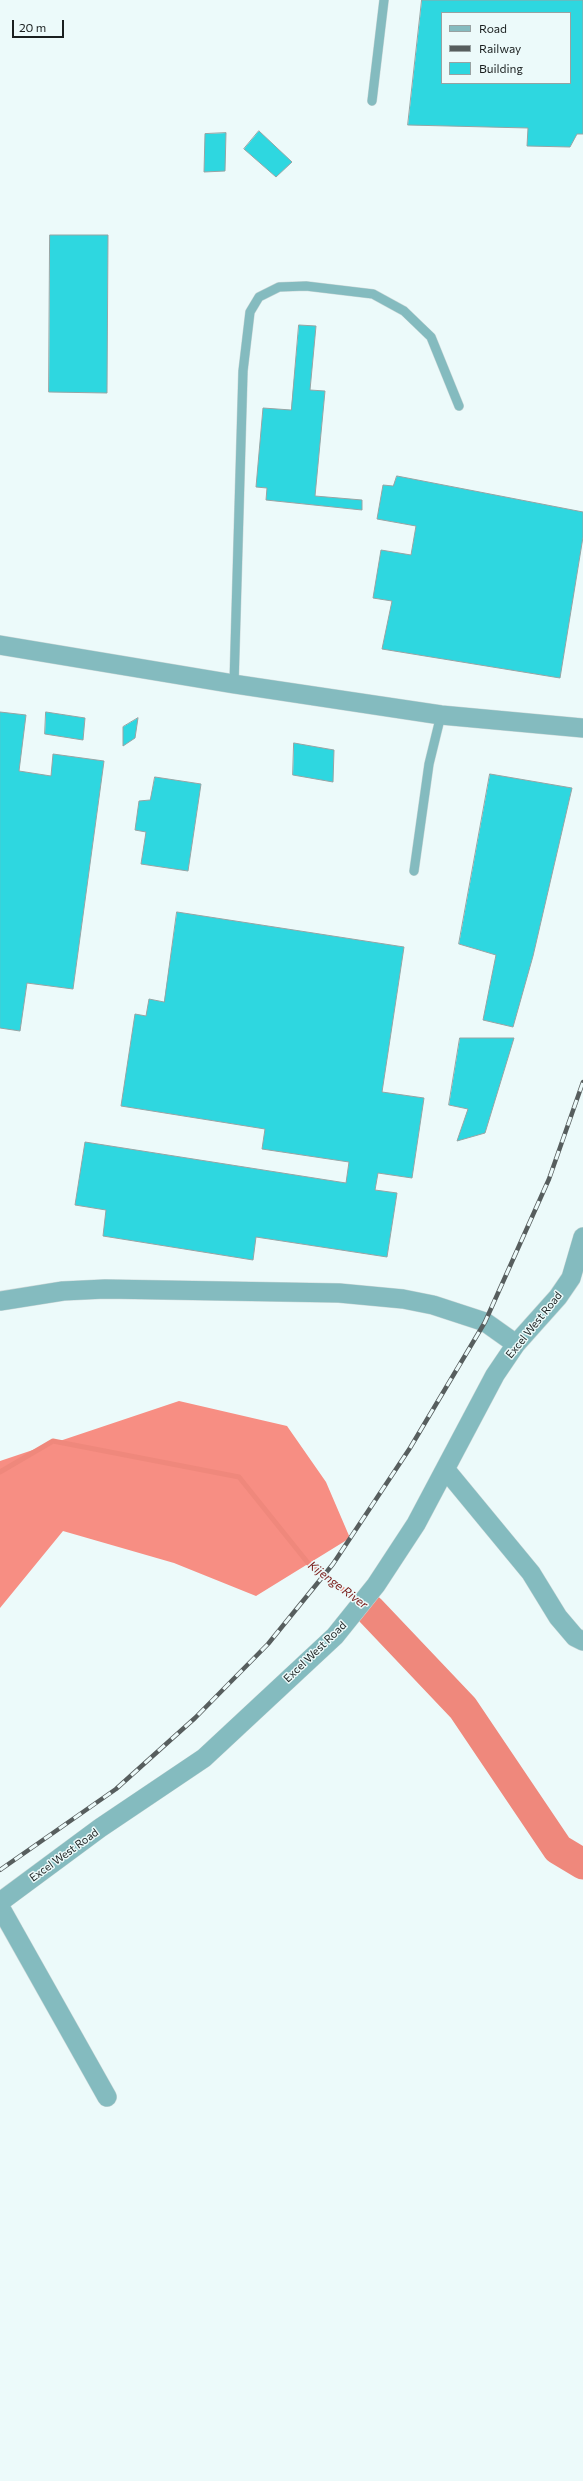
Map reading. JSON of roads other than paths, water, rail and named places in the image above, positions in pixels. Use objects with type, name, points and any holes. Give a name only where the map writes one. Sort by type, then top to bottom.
[{"type":"street","points":[[0,645],[234,684],[441,715],[583,728]]},
{"type":"street","name":"Excel West Road","points":[[0,1902],[100,1828],[204,1758],[335,1636],[376,1584],[416,1524],[446,1470],[495,1375],[516,1344],[558,1297],[571,1278],[580,1259],[583,1237]]},
{"type":"street","points":[[0,1301],[63,1291],[105,1289],[339,1293],[403,1299],[433,1305],[485,1322],[516,1344]]},
{"type":"street","points":[[446,1470],[531,1573],[558,1617],[575,1637],[583,1643]]},
{"type":"street","points":[[0,1906],[107,2097]]},
{"type":"lane","points":[[372,101],[384,0]]},
{"type":"lane","points":[[234,684],[243,371],[250,312],[259,297],[279,287],[306,286],[373,294],[404,311],[431,337],[459,406]]},
{"type":"lane","points":[[414,871],[429,764],[441,715]]},
{"type":"waterway","name":"Kijenge River","points":[[0,1472],[53,1441],[239,1477],[308,1563],[358,1601]]},
{"type":"waterway","name":"Kijenge River","points":[[370,1610],[463,1708],[558,1849],[583,1864]]},
{"type":"railway","points":[[0,1870],[116,1789],[195,1718],[268,1644],[333,1564],[410,1448],[485,1322],[549,1179],[583,1082]]}]
